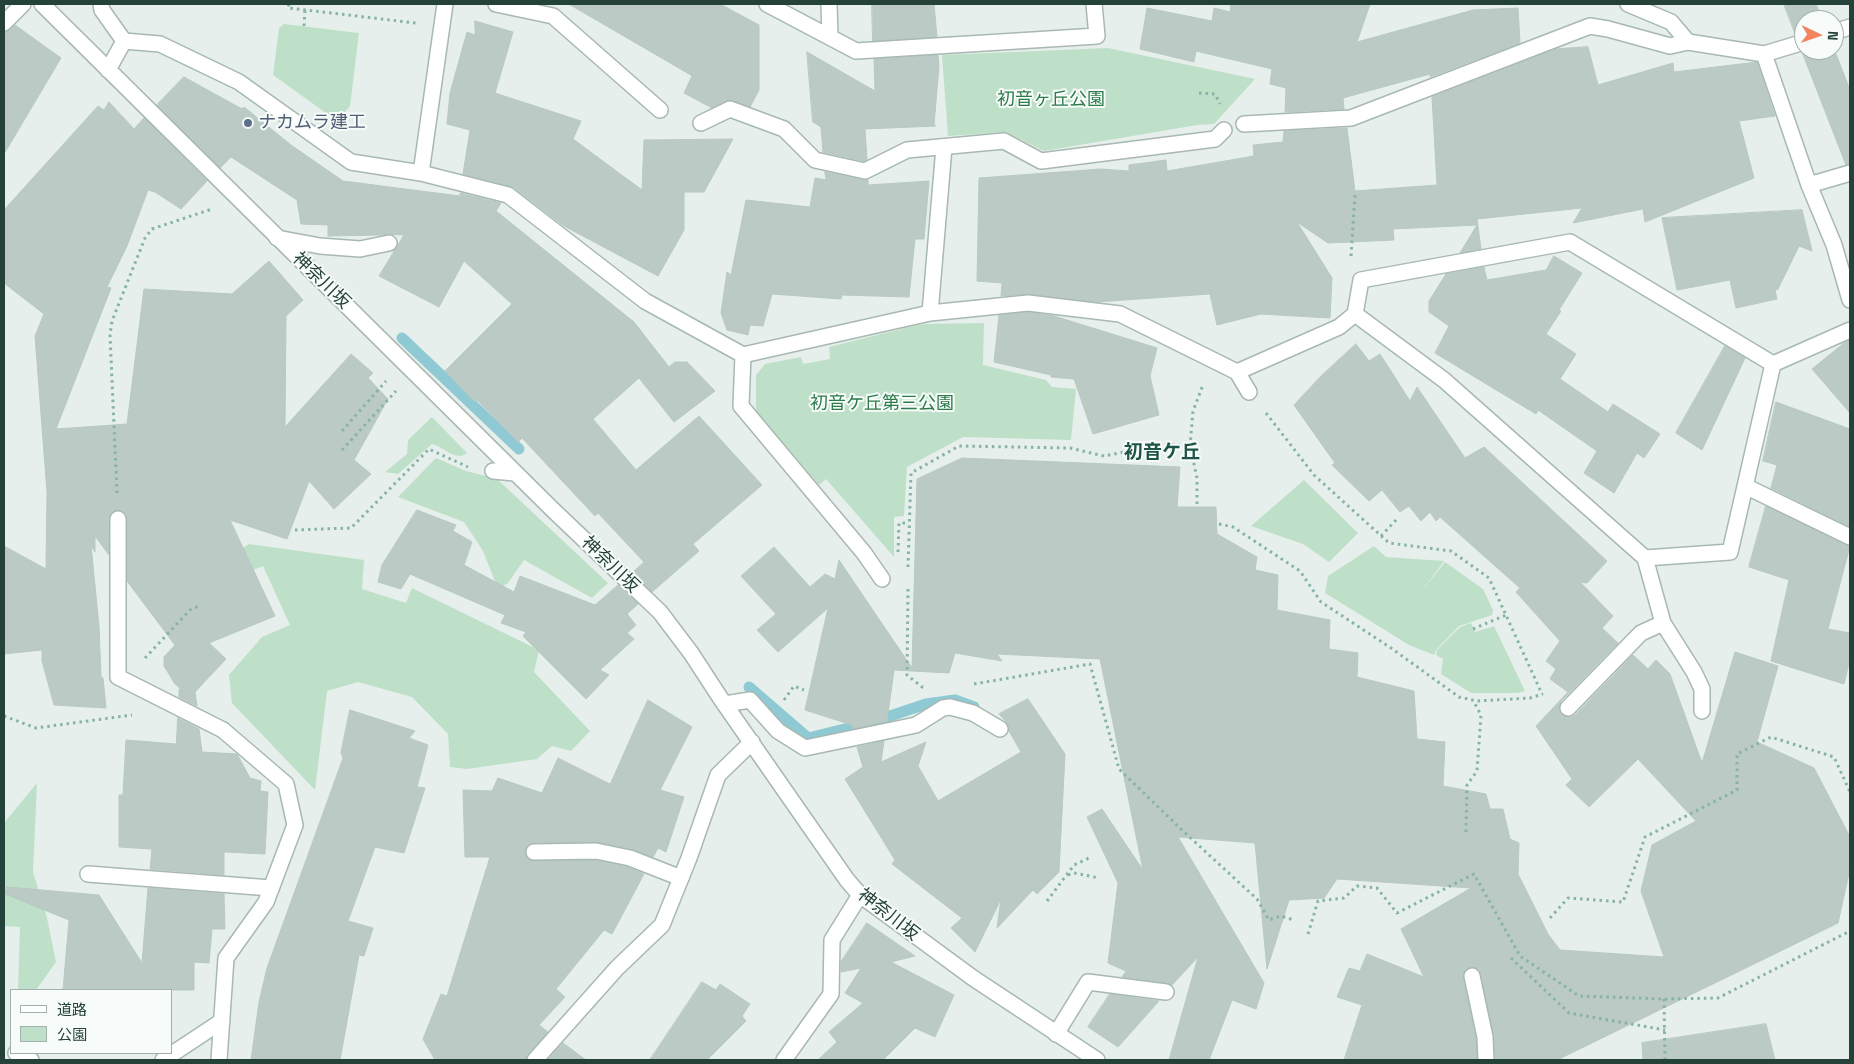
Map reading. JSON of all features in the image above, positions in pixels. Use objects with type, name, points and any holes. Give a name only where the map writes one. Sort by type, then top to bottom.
[{"type":"street","points":[[4,23],[24,4]]},
{"type":"street","name":"神奈川坂","points":[[42,4],[515,473],[660,612],[691,652],[847,880],[860,895],[973,978],[1097,1060]]},
{"type":"street","points":[[101,4],[102,10],[124,41],[160,44],[239,82],[351,162],[421,173],[508,195],[645,301],[743,355],[930,313],[1028,303],[1120,314],[1237,372],[1249,392]]},
{"type":"street","points":[[421,173],[445,4]]},
{"type":"street","points":[[496,4],[553,16],[660,110]]},
{"type":"street","points":[[767,4],[856,51],[1097,36],[1094,4]]},
{"type":"street","points":[[829,4],[830,37]]},
{"type":"street","points":[[1628,4],[1671,22],[1688,42]]},
{"type":"street","points":[[1244,124],[1351,118],[1590,26],[1670,46],[1688,42],[1764,54],[1794,45]]},
{"type":"street","points":[[108,70],[124,41]]},
{"type":"street","points":[[1764,54],[1809,185],[1834,245],[1850,300]]},
{"type":"street","points":[[701,123],[730,109],[784,129],[815,160],[865,170],[907,150],[1004,141],[1041,161],[1210,140],[1215,139],[1224,130]]},
{"type":"street","points":[[930,313],[944,147]]},
{"type":"street","points":[[1809,185],[1850,173]]},
{"type":"street","points":[[277,238],[320,246],[360,249],[389,243]]},
{"type":"street","points":[[1237,372],[1339,327],[1355,314],[1361,280],[1570,242],[1773,364]]},
{"type":"street","points":[[1355,314],[1444,380],[1644,558],[1663,623],[1694,672],[1702,690],[1702,711]]},
{"type":"street","points":[[1773,364],[1850,330]]},
{"type":"street","points":[[743,355],[741,406],[864,553],[882,579]]},
{"type":"street","points":[[1644,558],[1730,552],[1773,364]]},
{"type":"street","points":[[493,472],[515,473]]},
{"type":"street","points":[[1745,486],[1850,537]]},
{"type":"street","points":[[118,518],[118,677],[223,730],[286,784],[295,825],[266,902],[226,958],[219,1060]]},
{"type":"street","points":[[1568,708],[1641,633],[1663,623]]},
{"type":"street","points":[[725,704],[750,700],[778,731],[805,748],[916,725],[943,708],[950,707],[973,712],[1000,728]]},
{"type":"street","points":[[535,1060],[617,968],[662,925],[718,776],[752,742]]},
{"type":"street","points":[[534,852],[596,852],[630,858],[681,878]]},
{"type":"street","points":[[88,874],[271,888]]},
{"type":"street","points":[[790,1058],[831,994],[832,940],[860,895]]},
{"type":"street","points":[[1472,976],[1485,1037],[1486,1060]]},
{"type":"street","points":[[1056,1034],[1088,982],[1166,992]]},
{"type":"street","points":[[172,1054],[222,1021]]},
{"type":"street","points":[[18,1054],[31,1060]]},
{"type":"path","points":[[289,4],[288,8],[418,23]]},
{"type":"path","points":[[304,26],[305,10]]},
{"type":"path","points":[[1356,195],[1350,272],[1361,280]]},
{"type":"path","points":[[118,518],[110,335],[116,312],[145,238],[152,229],[239,200]]},
{"type":"path","points":[[1198,504],[1197,478],[1190,446],[1193,411],[1214,360]]},
{"type":"path","points":[[342,431],[386,380]]},
{"type":"path","points":[[342,450],[402,384]]},
{"type":"path","points":[[1219,524],[1233,527],[1300,571],[1321,602],[1391,648],[1459,697],[1474,701],[1530,698],[1542,694],[1489,578],[1451,551],[1389,542],[1381,536],[1314,475],[1249,392]]},
{"type":"path","points":[[908,568],[911,473],[959,446],[1070,448],[1104,456],[1164,444],[1190,446]]},
{"type":"path","points":[[295,530],[350,528],[429,449],[470,468],[493,472]]},
{"type":"path","points":[[1381,536],[1398,518]]},
{"type":"path","points":[[898,555],[899,523],[909,523]]},
{"type":"path","points":[[908,587],[908,675],[922,687]]},
{"type":"path","points":[[124,680],[190,610],[199,606]]},
{"type":"path","points":[[1473,629],[1506,615]]},
{"type":"path","points":[[971,684],[1090,664],[1119,769],[1257,899],[1269,920],[1281,916],[1294,920]]},
{"type":"path","points":[[794,686],[804,690]]},
{"type":"path","points":[[1466,832],[1467,785],[1478,771],[1481,715],[1474,701]]},
{"type":"path","points":[[4,716],[36,728],[137,714]]},
{"type":"path","points":[[1550,918],[1568,898],[1623,902],[1645,837],[1737,790],[1737,754],[1771,737],[1834,757],[1850,792]]},
{"type":"path","points":[[1047,901],[1074,866],[1089,858]]},
{"type":"path","points":[[1067,875],[1074,873],[1099,878]]},
{"type":"path","points":[[1308,934],[1318,901],[1344,898],[1357,886],[1378,888],[1397,912],[1474,874],[1520,956],[1579,996],[1664,999],[1718,998],[1850,931]]},
{"type":"path","points":[[1511,958],[1569,1014],[1665,1030]]},
{"type":"path","points":[[1664,999],[1665,1060]]},
{"type":"green space","points":[[284,24],[359,33],[350,106],[337,121],[273,75],[279,28]]},
{"type":"green space","name":"初音ヶ丘公園","points":[[1108,48],[1255,79],[1214,124],[1197,125],[1044,151],[1006,132],[948,136],[942,55]]},
{"type":"green space","name":"初音ケ丘第三公園","points":[[984,323],[983,365],[1046,380],[1052,387],[1076,389],[1071,440],[963,437],[907,467],[904,516],[894,517],[894,557],[826,479],[819,485],[756,411],[756,375],[765,364],[801,357],[803,364],[830,359],[829,347],[913,326]]},
{"type":"green space","points":[[432,417],[467,453],[458,456],[454,455],[432,444],[398,474],[385,472],[407,454],[408,440]]},
{"type":"green space","points":[[436,458],[466,471],[497,479],[608,583],[592,598],[524,560],[508,583],[498,589],[483,551],[464,522],[398,497]]},
{"type":"green space","points":[[1304,480],[1358,533],[1329,562],[1303,544],[1251,526]]},
{"type":"green space","points":[[249,544],[364,560],[362,589],[406,603],[412,588],[539,650],[534,672],[590,731],[571,751],[552,746],[537,759],[467,769],[450,767],[448,734],[412,697],[358,682],[327,691],[315,790],[232,703],[229,675],[262,637],[290,625],[263,566],[236,577],[215,566]]},
{"type":"green space","points":[[1374,546],[1386,557],[1444,561],[1421,592],[1445,562],[1483,589],[1493,610],[1492,615],[1459,626],[1436,650],[1434,655],[1409,645],[1325,593],[1328,576]]},
{"type":"green space","points":[[1471,623],[1475,632],[1494,626],[1525,691],[1518,693],[1471,693],[1441,674],[1443,659],[1436,655],[1437,650],[1460,627]]},
{"type":"green space","points":[[37,783],[33,872],[47,918],[56,962],[37,989],[18,989],[20,927],[4,926],[4,823]]},
{"type":"building","points":[[569,4],[720,4],[759,25],[759,90],[750,107],[730,100],[712,108],[684,93],[692,76]]},
{"type":"building","points":[[872,4],[934,4],[937,37],[873,41]]},
{"type":"building","points":[[1231,4],[1370,4],[1357,42],[1473,10],[1518,8],[1520,43],[1430,77],[1430,74],[1343,98],[1344,109],[1285,112],[1286,88],[1270,84],[1272,69],[1196,51],[1194,62],[1140,49],[1147,8],[1212,21],[1214,8],[1230,12]]},
{"type":"building","points":[[1784,4],[1816,4],[1818,10],[1794,10],[1794,30]]},
{"type":"building","points":[[475,21],[513,32],[495,93],[581,121],[573,139],[642,190],[644,140],[733,139],[704,192],[684,192],[684,230],[658,276],[564,226],[513,187],[463,174],[470,130],[447,124],[450,93],[467,32],[475,35]]},
{"type":"building","points":[[15,25],[61,58],[4,154],[4,32],[10,30]]},
{"type":"building","points":[[1588,47],[1598,85],[1673,63],[1674,72],[1757,62],[1775,116],[1739,121],[1754,178],[1645,222],[1643,209],[1573,223],[1582,208],[1477,219],[1481,249],[1460,253],[1477,225],[1393,229],[1394,240],[1328,243],[1297,222],[1332,278],[1330,318],[1261,314],[1217,325],[1210,294],[1096,302],[1029,294],[1001,296],[1002,283],[977,281],[979,178],[1101,169],[1129,171],[1129,165],[1166,160],[1167,171],[1254,156],[1253,145],[1283,142],[1284,131],[1347,128],[1355,191],[1437,185],[1432,97],[1556,49]]},
{"type":"building","points":[[807,52],[875,91],[874,59],[938,55],[939,66],[934,125],[936,126],[865,129],[867,160],[864,161],[823,152],[821,127],[813,122]]},
{"type":"building","points":[[1805,60],[1838,60],[1850,90],[1850,164],[1846,165]]},
{"type":"building","points":[[184,77],[242,109],[244,107],[291,145],[343,181],[460,196],[460,193],[501,203],[496,211],[634,322],[669,367],[675,362],[687,362],[715,391],[674,422],[639,378],[593,419],[636,470],[699,416],[762,485],[693,544],[699,551],[652,592],[632,573],[644,562],[598,513],[595,516],[522,438],[518,442],[477,400],[475,402],[445,371],[512,304],[464,261],[439,307],[379,276],[404,235],[328,236],[328,225],[301,224],[297,200],[231,157],[220,168],[157,105]]},
{"type":"building","points":[[109,102],[134,129],[144,118],[207,181],[181,209],[155,192],[148,190],[127,246],[107,287],[111,288],[56,429],[127,424],[144,289],[232,294],[269,261],[303,300],[286,316],[285,427],[351,354],[373,373],[368,378],[388,399],[354,460],[371,474],[334,509],[309,481],[287,539],[230,520],[275,616],[209,643],[226,659],[195,692],[197,706],[179,697],[179,689],[181,689],[175,684],[164,666],[164,657],[175,645],[127,581],[127,519],[126,514],[122,511],[114,511],[110,515],[109,555],[95,536],[95,552],[91,545],[99,626],[101,677],[103,678],[106,708],[54,705],[42,661],[42,650],[4,654],[4,546],[46,569],[47,492],[35,336],[44,314],[4,283],[4,210],[98,106],[104,110]]},
{"type":"building","points":[[825,172],[868,180],[868,185],[929,181],[924,239],[915,239],[909,297],[842,295],[841,299],[772,294],[763,326],[750,325],[748,335],[727,330],[721,313],[727,272],[731,275],[746,200],[810,207],[815,178],[826,180]]},
{"type":"building","points":[[1802,210],[1812,251],[1799,246],[1778,289],[1775,290],[1777,299],[1736,308],[1730,280],[1677,290],[1662,218]]},
{"type":"building","points":[[1554,256],[1582,273],[1546,334],[1576,354],[1560,379],[1608,412],[1613,404],[1660,434],[1644,458],[1637,453],[1614,493],[1584,473],[1597,451],[1538,410],[1536,414],[1435,353],[1449,326],[1429,312],[1429,301],[1446,274],[1484,267],[1487,280],[1546,270]]},
{"type":"building","points":[[1028,312],[1054,316],[1157,348],[1150,376],[1159,415],[1093,434],[1074,379],[1051,377],[1051,375],[994,362],[999,315]]},
{"type":"building","points":[[1850,340],[1850,413],[1812,369]]},
{"type":"building","points":[[1356,344],[1369,361],[1380,354],[1410,401],[1417,387],[1465,458],[1484,447],[1607,561],[1587,583],[1580,582],[1613,616],[1602,628],[1618,643],[1561,701],[1559,710],[1562,715],[1570,717],[1575,715],[1633,655],[1648,669],[1656,660],[1670,674],[1702,763],[1735,652],[1778,666],[1757,742],[1814,768],[1850,837],[1850,869],[1838,923],[1557,1060],[1495,1060],[1494,1035],[1481,974],[1479,969],[1471,967],[1465,969],[1463,977],[1476,1038],[1477,1060],[1344,1060],[1362,1005],[1337,997],[1349,968],[1360,971],[1367,954],[1424,977],[1401,929],[1471,888],[1337,879],[1324,898],[1289,900],[1267,969],[1255,843],[1178,837],[1264,983],[1256,1009],[1232,1000],[1209,1060],[1169,1060],[1198,957],[1172,985],[1122,977],[1126,971],[1108,963],[1118,883],[1087,817],[1102,809],[1143,870],[1100,659],[997,654],[1002,661],[955,653],[949,673],[894,670],[887,721],[853,729],[852,725],[805,710],[828,608],[778,652],[757,630],[776,614],[741,576],[774,547],[810,587],[825,574],[835,579],[839,560],[912,668],[917,479],[962,458],[1180,467],[1177,507],[1216,507],[1217,534],[1257,557],[1255,570],[1278,575],[1277,610],[1330,620],[1329,649],[1358,653],[1357,677],[1414,691],[1417,739],[1445,742],[1443,786],[1486,794],[1490,809],[1503,809],[1510,839],[1519,843],[1518,874],[1548,934],[1560,950],[1664,957],[1641,891],[1652,845],[1696,821],[1638,759],[1589,807],[1566,785],[1572,779],[1536,726],[1568,692],[1550,679],[1556,669],[1546,661],[1560,641],[1516,592],[1520,588],[1440,517],[1436,521],[1430,512],[1421,521],[1409,506],[1400,512],[1382,490],[1369,501],[1332,465],[1335,463],[1294,405],[1320,377]]},
{"type":"building","points":[[1725,346],[1745,358],[1702,450],[1676,433]]},
{"type":"building","points":[[1776,402],[1850,429],[1850,527],[1771,488],[1777,465],[1763,461]]},
{"type":"building","points":[[1766,506],[1850,546],[1828,629],[1850,633],[1850,659],[1844,684],[1771,661],[1789,580],[1749,567]]},
{"type":"building","points":[[417,510],[456,525],[453,531],[472,542],[464,565],[514,592],[520,576],[595,605],[618,585],[638,604],[627,614],[636,625],[627,633],[634,639],[600,670],[609,675],[586,699],[523,636],[526,632],[501,623],[505,615],[410,574],[401,589],[378,582],[382,565]]},
{"type":"building","points":[[1028,699],[1065,754],[1059,872],[1037,894],[1033,890],[997,928],[1001,899],[975,952],[951,928],[962,918],[892,864],[895,860],[845,779],[863,767],[857,747],[884,741],[881,762],[926,742],[918,766],[938,801],[1021,752],[1009,731],[1008,724],[999,714]]},
{"type":"building","points":[[648,700],[692,727],[660,790],[684,797],[666,852],[658,848],[653,857],[632,849],[596,842],[529,844],[525,853],[530,860],[595,860],[627,867],[644,874],[612,934],[604,930],[556,989],[565,997],[539,1025],[548,1032],[528,1054],[526,1060],[435,1060],[423,1039],[441,994],[447,996],[490,857],[465,857],[463,790],[492,791],[498,778],[542,793],[558,758],[610,784]]},
{"type":"building","points":[[350,710],[415,731],[409,738],[428,745],[417,787],[425,788],[404,853],[375,847],[348,921],[373,928],[364,956],[359,955],[340,1060],[251,1060],[259,1002],[267,968],[343,758],[341,753]]},
{"type":"building","points":[[178,718],[199,729],[202,752],[237,754],[250,778],[261,781],[260,791],[268,792],[265,854],[224,852],[224,875],[150,869],[152,849],[119,847],[119,795],[123,795],[126,740],[176,744]]},
{"type":"building","points":[[7,887],[99,895],[142,963],[148,888],[224,894],[225,929],[212,929],[209,963],[194,962],[194,990],[63,989],[69,920],[5,894]]},
{"type":"building","points":[[867,923],[915,956],[891,962],[954,995],[935,1037],[915,1028],[883,1060],[818,1060],[837,1042],[829,1032],[863,1003],[845,993],[861,968],[841,972],[841,962]]},
{"type":"building","points":[[702,982],[716,990],[720,984],[750,1004],[742,1016],[746,1021],[707,1060],[650,1060]]},
{"type":"building","points":[[1110,994],[1159,1001],[1118,1047],[1088,1027]]},
{"type":"building","points":[[1766,1024],[1775,1060],[1643,1060],[1642,1043]]},
{"type":"building","points":[[563,1043],[586,1060],[547,1060]]},
{"type":"waterway","points":[[402,338],[519,449]]},
{"type":"waterway","points":[[749,687],[808,738],[869,723],[926,704],[955,700],[974,707]]},
{"type":"place","name":"ナカムラ建工","points":[[248,123]]},
{"type":"district","name":"初音ケ丘","points":[[1162,453]]}]
